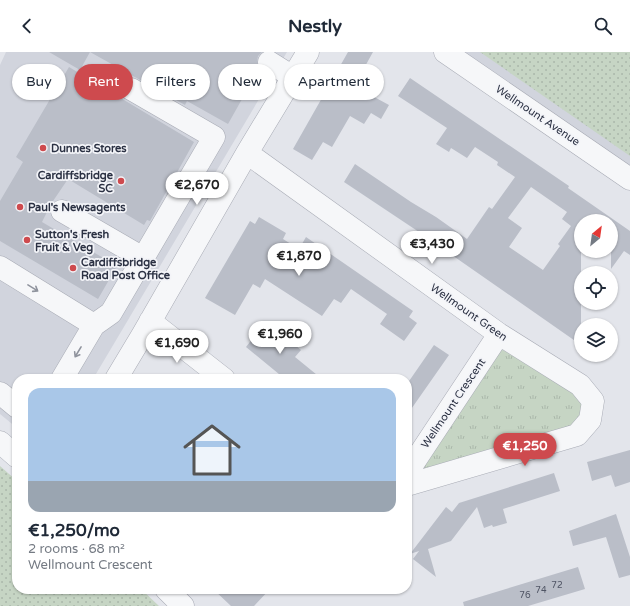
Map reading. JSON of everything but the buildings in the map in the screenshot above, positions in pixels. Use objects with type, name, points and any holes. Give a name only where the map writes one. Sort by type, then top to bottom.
[{"type":"street","points":[[301,64],[308,52]]},
{"type":"street","name":"Wellmount Avenue","points":[[445,52],[630,178]]},
{"type":"street","points":[[269,62],[284,71]]},
{"type":"street","points":[[65,374],[94,325],[111,313],[214,137],[133,90]]},
{"type":"street","points":[[119,374],[284,92]]},
{"type":"street","name":"Wellmount Green","points":[[247,153],[499,334],[580,385],[593,401],[590,420],[577,435],[412,484]]},
{"type":"street","points":[[62,211],[143,258]]},
{"type":"street","points":[[0,267],[94,325]]},
{"type":"street","points":[[150,321],[218,374]]},
{"type":"street","name":"Wellmount Crescent","points":[[412,465],[499,334]]},
{"type":"street","points":[[0,393],[12,403]]},
{"type":"street","points":[[0,442],[12,453]]},
{"type":"street","points":[[171,594],[183,606]]},
{"type":"shaded area","points":[[6,52],[287,52],[276,71],[276,64],[218,64],[218,100],[259,100],[96,374],[12,374],[12,424],[0,414],[0,65]]},
{"type":"shaded area","points":[[463,52],[630,52],[630,170]]},
{"type":"green space","points":[[480,52],[630,52],[630,156]]},
{"type":"green space","points":[[497,348],[511,353],[569,388],[581,403],[585,417],[572,431],[422,475],[418,466]]},
{"type":"green space","points":[[0,466],[12,477],[12,594],[146,594],[159,606],[0,606]]},
{"type":"place","name":"Dunnes Stores","points":[[43,148]]},
{"type":"place","name":"Cardiffsbridge SC","points":[[121,181]]},
{"type":"place","name":"Paul's Newsagents","points":[[20,207]]},
{"type":"place","name":"Sutton's Fresh Fruit & Veg","points":[[27,240]]},
{"type":"place","name":"Cardiffsbridge Road Post Office","points":[[73,268]]}]
